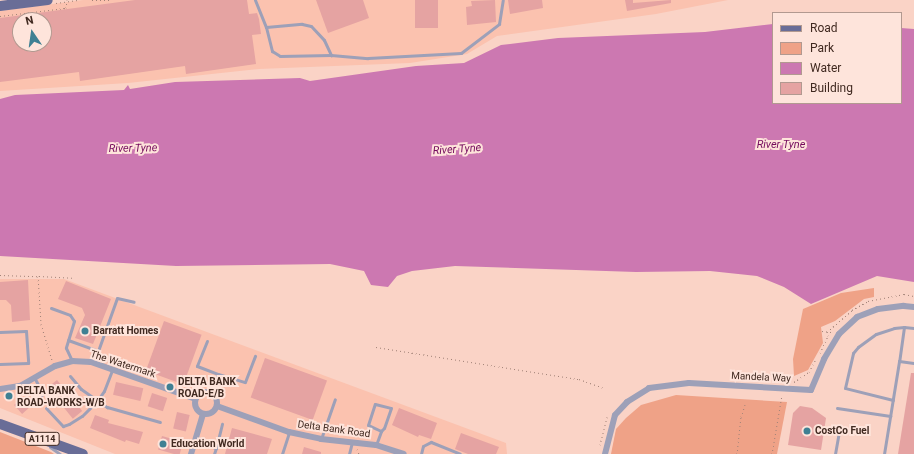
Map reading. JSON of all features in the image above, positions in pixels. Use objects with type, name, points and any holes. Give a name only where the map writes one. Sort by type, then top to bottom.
[{"type":"main road","points":[[0,6],[48,0]]},
{"type":"main road","name":"A1114","points":[[0,424],[83,454]]},
{"type":"street","name":"Mandela Way","points":[[605,454],[615,415],[626,402],[649,388],[689,383],[811,390],[824,359],[839,334],[857,317],[878,309],[904,306],[914,307]]},
{"type":"street","name":"The Watermark","points":[[0,389],[20,386],[55,366],[72,361],[91,362],[196,399]]},
{"type":"street","points":[[211,393],[216,398],[217,406],[210,414],[203,414],[196,406],[196,399],[201,394],[211,393]]},
{"type":"street","name":"Delta Bank Road","points":[[217,406],[289,432],[321,439],[376,445],[404,454]]},
{"type":"street","points":[[191,454],[203,414]]},
{"type":"lane","points":[[255,0],[266,27],[272,51],[280,56],[331,55],[368,58],[461,53],[499,24],[503,0]]},
{"type":"lane","points":[[266,27],[302,24],[311,26],[324,40],[331,55]]},
{"type":"lane","points":[[68,340],[98,351],[117,298],[134,302]]},
{"type":"lane","points":[[51,308],[70,315],[74,321],[66,348],[72,361]]},
{"type":"lane","points":[[884,454],[904,327]]},
{"type":"lane","points":[[893,400],[845,388],[852,353],[876,334],[904,327],[914,328]]},
{"type":"lane","points":[[0,332],[26,331],[28,363],[0,364]]},
{"type":"lane","points":[[207,341],[197,366],[218,374],[245,382],[255,356]]},
{"type":"lane","points":[[899,361],[914,363]]},
{"type":"lane","points":[[46,408],[63,426],[82,416],[97,401],[104,391],[112,370]]},
{"type":"lane","points":[[211,393],[218,374]]},
{"type":"lane","points":[[70,376],[97,401],[107,407],[160,422]]},
{"type":"lane","points":[[34,379],[43,394],[34,402]]},
{"type":"lane","points":[[321,439],[335,399]]},
{"type":"lane","points":[[376,445],[391,408],[375,404],[368,425],[381,431]]},
{"type":"lane","points":[[837,408],[890,416]]},
{"type":"lane","points":[[214,454],[222,424]]},
{"type":"lane","points":[[835,454],[840,426]]},
{"type":"lane","points":[[282,454],[289,432]]},
{"type":"lane","points":[[34,436],[60,454]]},
{"type":"lane","points":[[194,442],[216,448]]},
{"type":"lane","points":[[350,454],[352,442]]},
{"type":"lane","points":[[421,454],[423,446],[431,442],[460,454]]},
{"type":"path","points":[[0,16],[66,8],[67,0]]},
{"type":"path","points":[[92,0],[109,0]]},
{"type":"path","points":[[0,275],[72,278]]},
{"type":"path","points":[[38,276],[40,324],[55,366]]},
{"type":"path","points":[[827,332],[868,301],[904,294],[914,296]]},
{"type":"path","points":[[822,331],[839,334]]},
{"type":"path","points":[[792,383],[809,372],[828,336],[827,332]]},
{"type":"path","points":[[376,347],[579,379],[604,388]]},
{"type":"path","points":[[772,454],[783,388]]},
{"type":"path","points":[[737,454],[741,417],[745,405]]},
{"type":"path","points":[[600,448],[609,413]]},
{"type":"shaded area","points":[[83,0],[728,0],[656,14],[497,36],[467,54],[410,63],[259,69],[128,83],[0,91],[0,11]]},
{"type":"shaded area","points":[[0,279],[64,279],[506,443],[507,454],[115,454],[0,408]]},
{"type":"green space","points":[[874,288],[874,297],[864,299],[835,321],[821,327],[823,343],[808,370],[794,376],[793,359],[803,309],[841,293]]},
{"type":"green space","points":[[676,395],[787,402],[777,454],[611,454],[616,429],[626,418],[641,405]]},
{"type":"green space","points":[[0,432],[51,452],[54,454],[0,454]]},
{"type":"water","name":"River Tyne","points":[[772,24],[772,104],[902,104],[902,28],[914,29],[914,282],[877,276],[811,304],[784,287],[757,276],[710,271],[636,272],[455,266],[412,271],[397,276],[388,287],[371,285],[364,271],[330,264],[176,266],[0,256],[0,99],[15,95],[124,90],[128,85],[130,89],[175,82],[300,78],[310,81],[416,66],[464,63],[501,45],[558,38],[705,32]]},
{"type":"building","points":[[135,0],[247,0],[249,14],[257,13],[259,19],[261,34],[252,35],[256,64],[186,74],[185,66],[80,81],[79,72],[0,82],[0,18],[12,16],[12,52],[52,52],[52,12],[45,12]]},
{"type":"building","points":[[316,0],[363,0],[369,18],[328,33]]},
{"type":"building","points":[[415,0],[438,0],[438,28],[415,28]]},
{"type":"building","points":[[495,0],[496,22],[467,25],[466,7],[472,6],[471,1]]},
{"type":"building","points":[[508,0],[542,0],[543,8],[510,14]]},
{"type":"building","points":[[625,0],[633,0],[633,3],[671,0],[671,3],[627,11]]},
{"type":"building","points":[[28,280],[30,320],[12,322],[11,305],[6,300],[0,300],[0,282]]},
{"type":"building","points":[[66,281],[111,299],[93,344],[75,338],[85,315],[82,308],[58,299]]},
{"type":"building","points":[[164,321],[202,335],[183,384],[146,371]]},
{"type":"building","points":[[265,358],[327,381],[313,420],[251,397]]},
{"type":"building","points":[[911,373],[914,373],[914,454],[898,454]]},
{"type":"building","points":[[57,380],[82,411],[73,419],[48,388]]},
{"type":"building","points":[[116,382],[143,388],[140,401],[113,395]]},
{"type":"building","points":[[152,393],[167,398],[163,411],[148,406]]},
{"type":"building","points":[[23,397],[31,406],[22,414],[14,405]]},
{"type":"building","name":"CostCo Fuel","points":[[800,406],[812,408],[826,418],[821,450],[788,445],[793,413]]},
{"type":"building","points":[[399,408],[437,423],[431,439],[419,435],[418,437],[392,425]]},
{"type":"building","points":[[177,412],[190,415],[186,431],[173,429]]},
{"type":"building","points":[[95,415],[109,420],[108,423],[143,432],[139,444],[126,440],[125,442],[90,428]]},
{"type":"building","points":[[232,428],[272,439],[267,454],[225,454]]},
{"type":"building","points":[[461,433],[499,447],[496,454],[468,454],[455,449]]},
{"type":"building","points":[[162,436],[183,442],[180,454],[158,449]]},
{"type":"building","points":[[304,447],[321,452],[321,454],[302,454]]},
{"type":"place","name":"Barratt Homes","points":[[85,331]]},
{"type":"place","name":"DELTA BANK ROAD-E/B","points":[[170,387]]},
{"type":"place","name":"DELTA BANK ROAD-WORKS-W/B","points":[[9,396]]},
{"type":"place","name":"CostCo Fuel","points":[[807,431]]},
{"type":"place","name":"Education World","points":[[163,444]]}]
